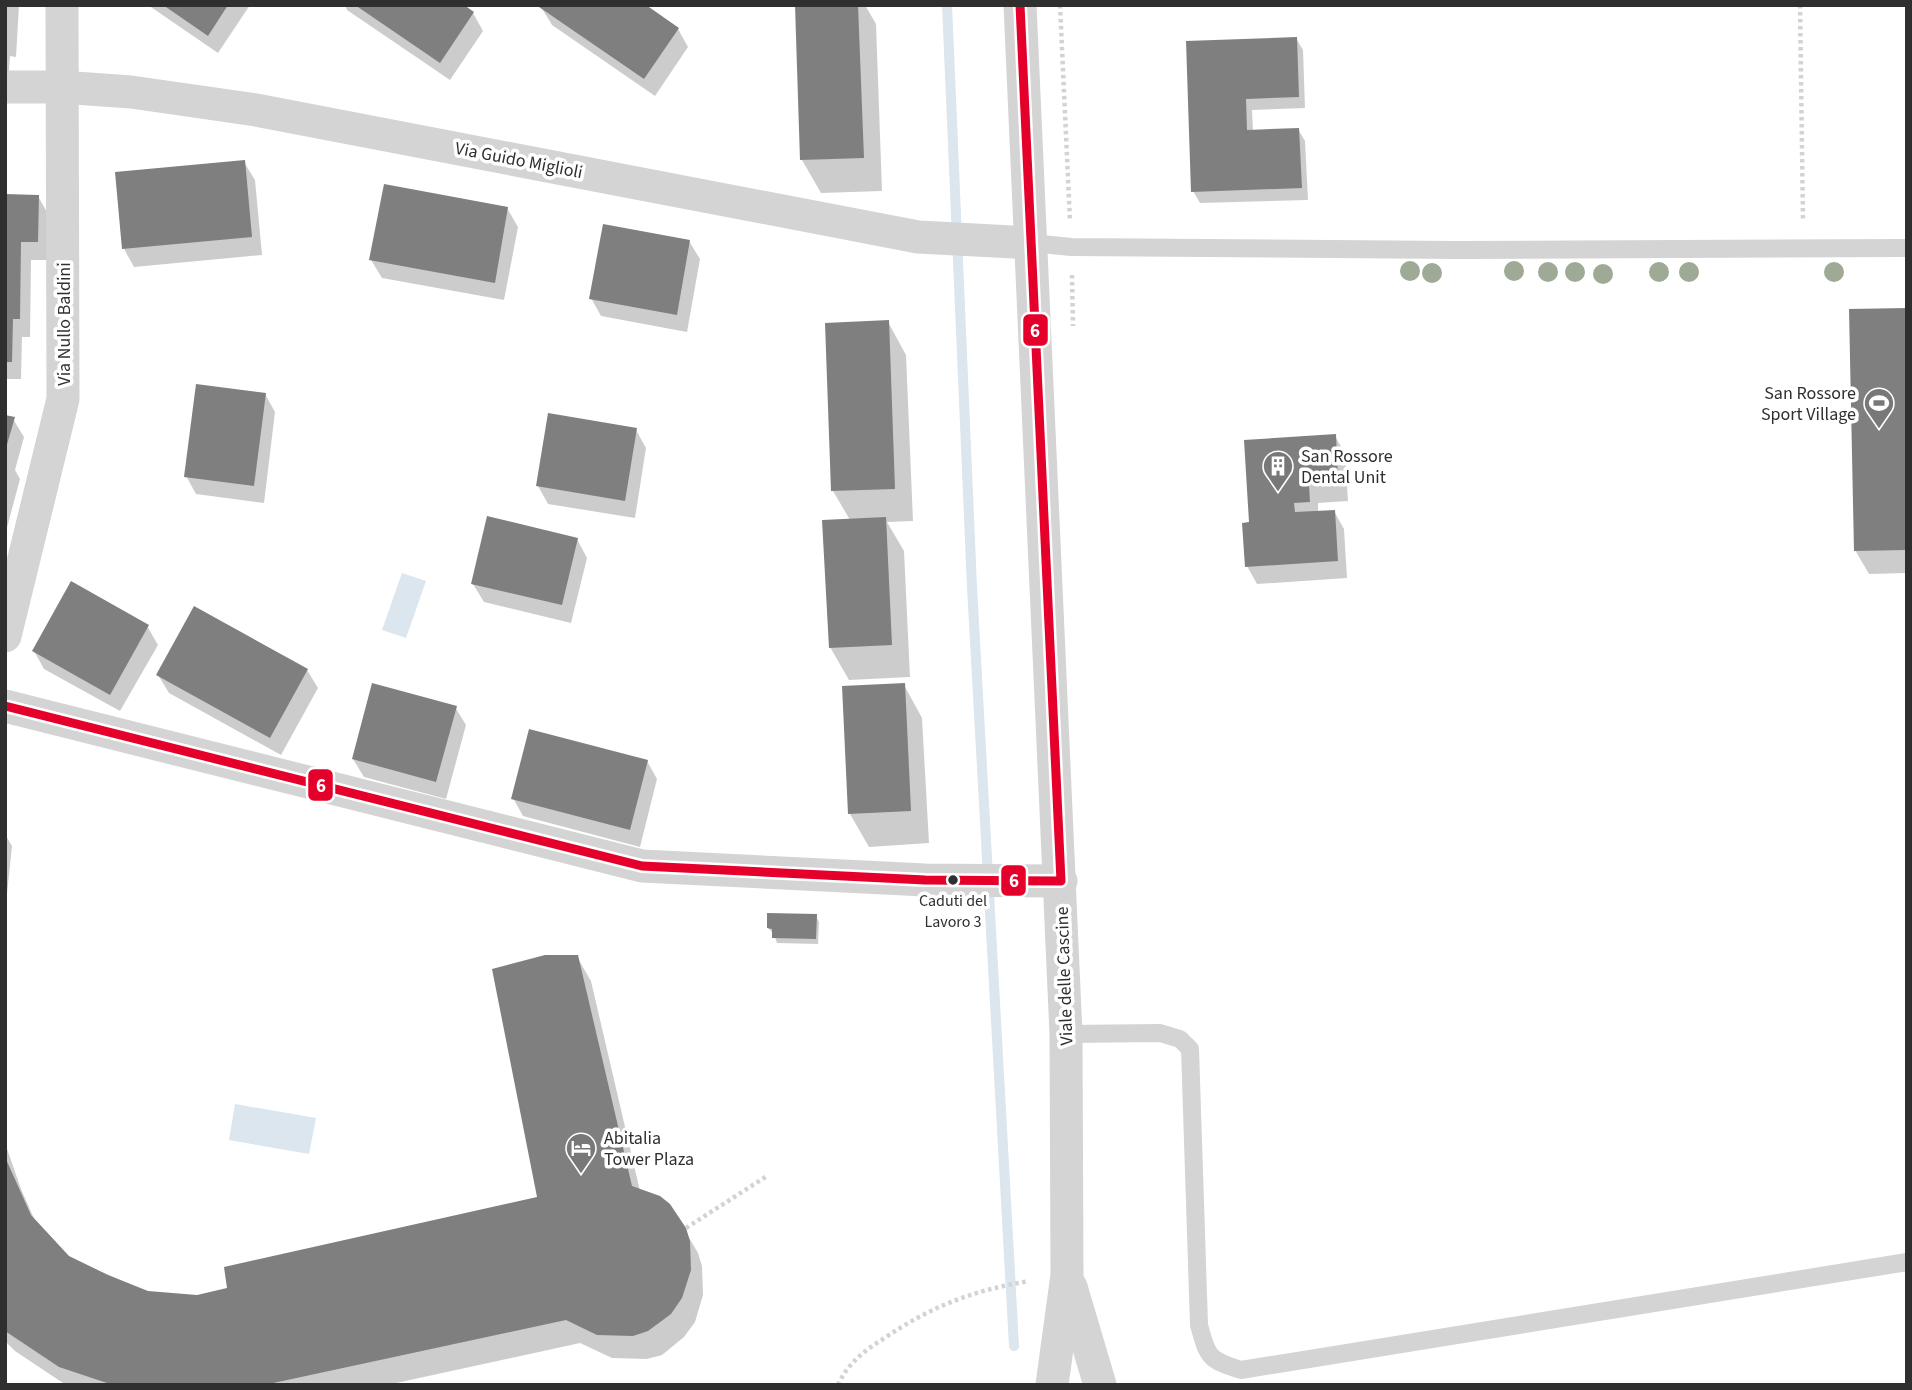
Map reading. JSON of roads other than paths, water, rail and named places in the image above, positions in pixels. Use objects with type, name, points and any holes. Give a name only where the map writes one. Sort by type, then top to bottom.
[{"type":"street","name":"Via Nullo Baldini","points":[[5,636],[63,399],[62,5]]},
{"type":"street","name":"Viale delle Cascine","points":[[1020,5],[1066,1034],[1067,1275],[1052,1385]]},
{"type":"street","name":"Via Guido Miglioli","points":[[5,87],[131,92],[256,110],[934,239],[1032,243]]},
{"type":"street","points":[[5,706],[642,866],[967,880],[1061,881]]},
{"type":"street","name":"Viale delle Cascine","points":[[1067,1275],[1100,1385]]},
{"type":"lane","points":[[1032,243],[1071,247],[1429,250],[1907,248]]},
{"type":"lane","points":[[1066,1034],[1160,1033],[1180,1039],[1190,1049],[1199,1325],[1207,1351],[1213,1359],[1241,1370],[1907,1262]]},
{"type":"waterway","points":[[947,5],[972,587],[1014,1346]]},
{"type":"place","name":"San Rossore Sport Village","points":[[1879,430]]},
{"type":"place","name":"San Rossore Dental Unit","points":[[1278,493]]},
{"type":"place","name":"Caduti del Lavoro 3","points":[[953,880]]},
{"type":"place","name":"Abitalia Tower Plaza","points":[[581,1175]]}]
